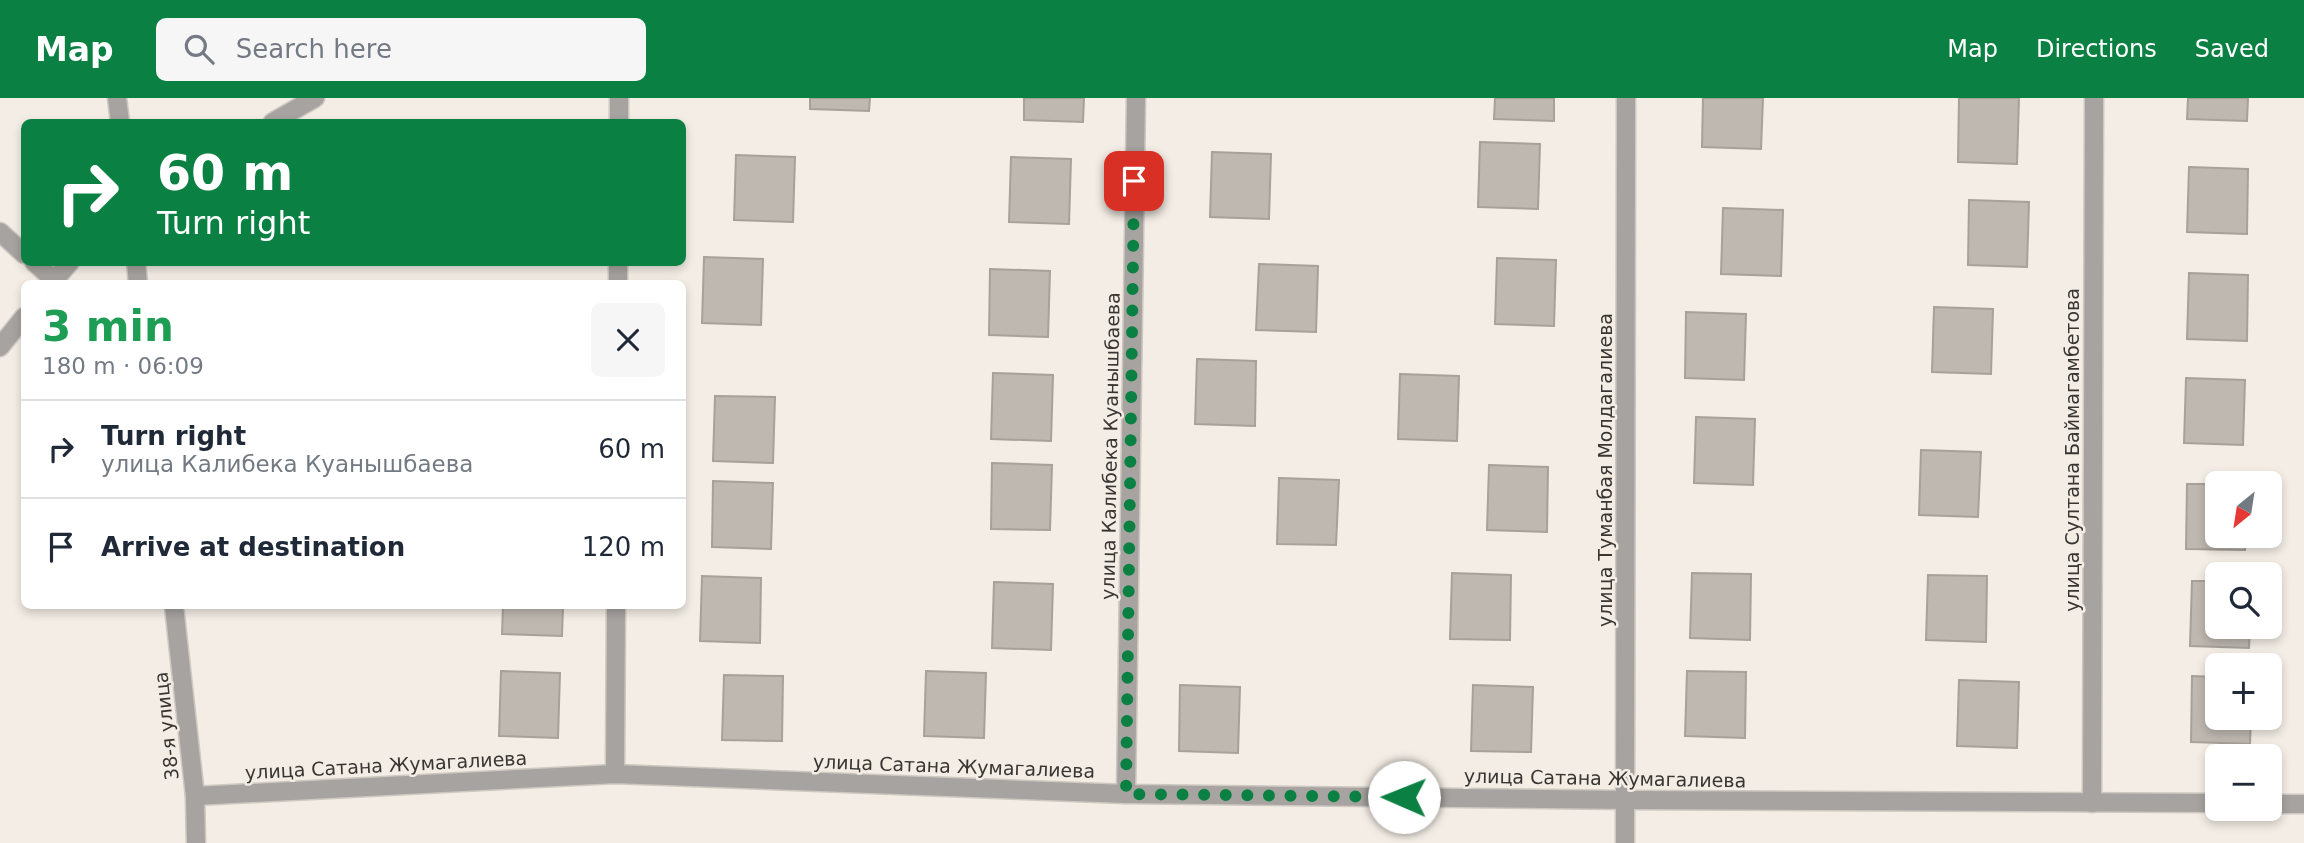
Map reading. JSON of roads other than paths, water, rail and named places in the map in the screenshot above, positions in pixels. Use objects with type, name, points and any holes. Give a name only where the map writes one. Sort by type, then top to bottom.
[{"type":"street","points":[[117,98],[120,119]]},
{"type":"street","points":[[278,119],[316,98]]},
{"type":"street","points":[[619,98],[619,119]]},
{"type":"street","name":"улица Калибека Куанышбаева","points":[[1126,794],[1136,98]]},
{"type":"street","name":"улица Туманбая Молдагалиева","points":[[1625,843],[1626,98]]},
{"type":"street","name":"улица Султана Баймагамбетова","points":[[2092,803],[2094,98]]},
{"type":"street","points":[[0,232],[21,251]]},
{"type":"street","points":[[38,266],[51,280]]},
{"type":"street","points":[[55,280],[67,266]]},
{"type":"street","points":[[0,347],[21,321]]},
{"type":"street","name":"38-я улица","points":[[174,609],[195,796],[196,843]]},
{"type":"street","points":[[615,774],[616,609]]},
{"type":"street","name":"улица Сатана Жумагалиева","points":[[195,796],[615,774],[1126,794],[2205,803]]},
{"type":"street","points":[[2282,804],[2304,804]]}]
